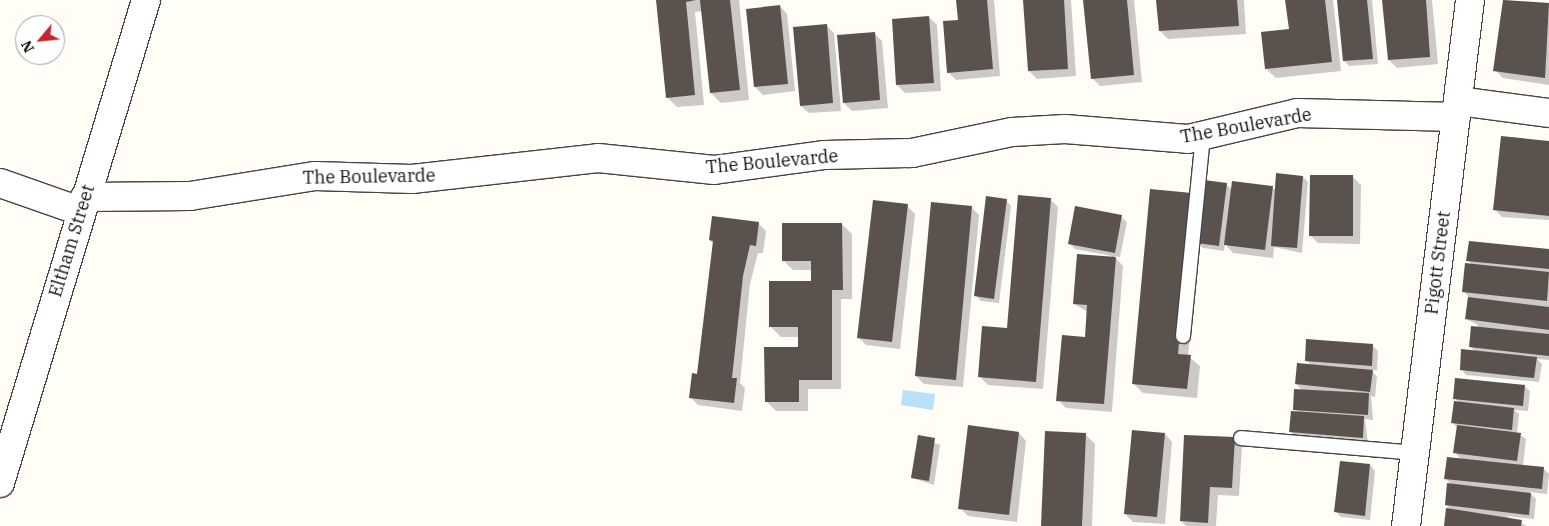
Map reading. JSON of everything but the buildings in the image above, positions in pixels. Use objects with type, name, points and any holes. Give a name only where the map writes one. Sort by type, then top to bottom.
[{"type":"street","name":"Eltham Street","points":[[0,483],[82,204],[146,0]]},
{"type":"street","name":"Pigott Street","points":[[1406,526],[1470,0]]},
{"type":"street","name":"The Boulevarde","points":[[0,183],[82,204],[190,196],[315,176],[412,179],[598,158],[714,170],[825,155],[912,154],[1021,132],[1065,129],[1150,139],[1203,137],[1296,113],[1457,109],[1549,113]]},
{"type":"lane","points":[[1183,336],[1203,137]]},
{"type":"lane","points":[[1241,438],[1415,453]]},
{"type":"water","points":[[903,390],[935,394],[933,410],[901,405]]}]
